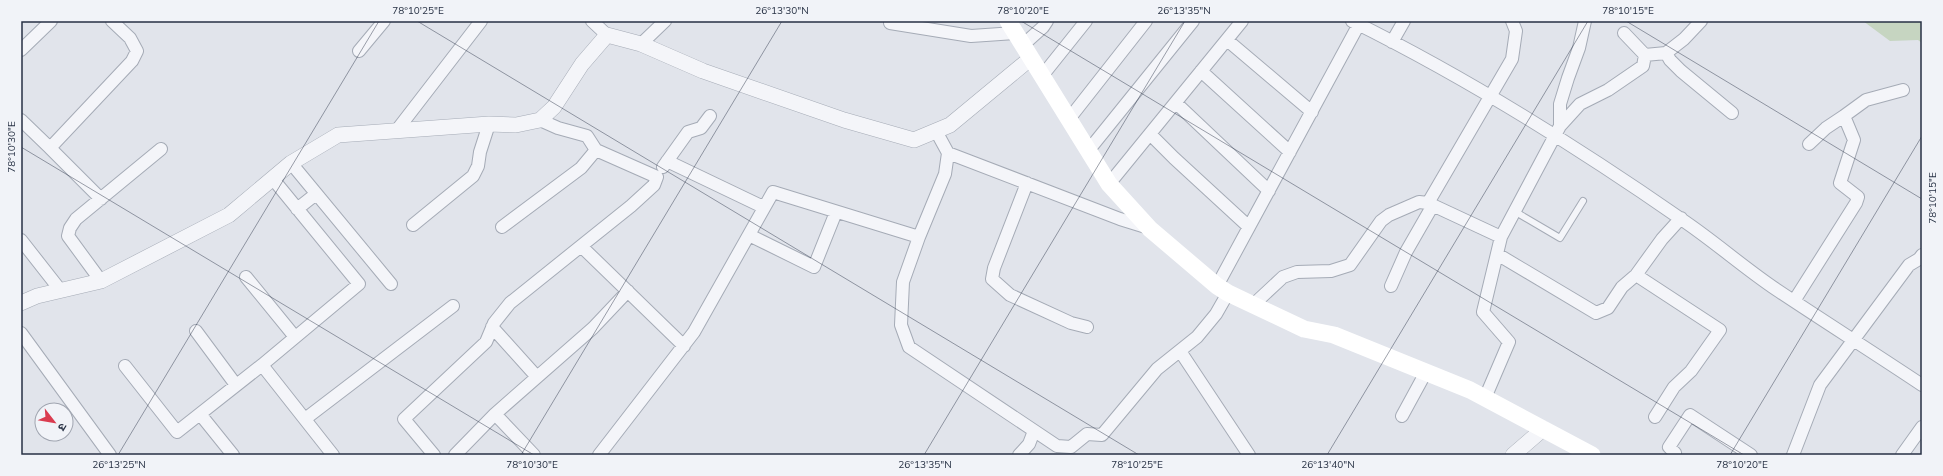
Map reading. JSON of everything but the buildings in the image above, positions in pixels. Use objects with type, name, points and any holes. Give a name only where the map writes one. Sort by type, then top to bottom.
[{"type":"main road","points":[[1019,39],[1109,184],[1150,229],[1222,290],[1304,329],[1334,335],[1470,390],[1592,455]]},
{"type":"street","points":[[24,43],[51,21]]},
{"type":"street","points":[[50,148],[132,61],[137,51],[130,38],[112,21]]},
{"type":"street","points":[[359,51],[384,21]]},
{"type":"street","points":[[397,130],[481,21]]},
{"type":"street","points":[[592,21],[607,35],[641,44],[703,71],[865,126],[914,140],[950,124],[1019,39],[1043,27],[1047,21]]},
{"type":"street","points":[[641,44],[665,21]]},
{"type":"street","points":[[1042,76],[1086,21]]},
{"type":"street","points":[[1069,119],[1146,21]]},
{"type":"street","points":[[1088,151],[1193,21]]},
{"type":"street","points":[[1109,184],[1242,21]]},
{"type":"street","points":[[1392,42],[1404,21]]},
{"type":"street","points":[[1391,286],[1430,204],[1512,59],[1516,31],[1512,21]]},
{"type":"street","points":[[1558,130],[1560,104],[1579,48],[1585,21]]},
{"type":"street","points":[[1645,55],[1666,53],[1684,39],[1701,21]]},
{"type":"street","points":[[936,131],[948,153],[945,174],[919,237],[903,282],[901,325],[909,347],[1057,446],[1071,447],[1087,434],[1102,435],[1157,369],[1198,337],[1216,314],[1222,290],[1249,227],[1312,112],[1355,22],[1491,96],[1558,130],[1681,218],[1776,289],[1853,338],[1922,385]]},
{"type":"street","points":[[890,23],[971,36],[1019,39]]},
{"type":"street","points":[[1624,33],[1645,55]]},
{"type":"street","points":[[21,302],[101,281],[229,215],[290,163],[338,135],[490,124],[516,125],[540,120],[554,107],[582,64],[607,35]]},
{"type":"street","points":[[1227,40],[1312,112]]},
{"type":"street","points":[[1666,53],[1670,60],[1682,71],[1732,113]]},
{"type":"street","points":[[1485,398],[1509,342],[1483,312],[1500,237],[1558,130],[1580,104],[1608,90],[1643,66],[1645,55]]},
{"type":"street","points":[[1201,71],[1290,152]]},
{"type":"street","points":[[1809,144],[1826,128],[1866,100],[1903,90]]},
{"type":"street","points":[[1176,103],[1269,191]]},
{"type":"street","points":[[434,455],[404,419],[486,342],[492,328],[510,302],[631,206],[654,185],[666,161],[688,132],[701,128],[710,116]]},
{"type":"street","points":[[1794,301],[1856,203],[1858,197],[1840,183],[1854,140],[1844,116]]},
{"type":"street","points":[[21,120],[101,199]]},
{"type":"street","points":[[540,120],[558,128],[587,136],[596,150],[657,177]]},
{"type":"street","points":[[413,225],[473,176],[478,166],[480,152],[490,124]]},
{"type":"street","points":[[1150,134],[1249,227]]},
{"type":"street","points":[[101,281],[68,236],[70,228],[76,219],[161,149]]},
{"type":"street","points":[[502,227],[581,168],[596,150]]},
{"type":"street","points":[[948,153],[1120,219],[1150,229]]},
{"type":"street","points":[[666,161],[759,206],[765,205]]},
{"type":"street","points":[[290,163],[391,284]]},
{"type":"street","points":[[125,366],[177,432],[262,365],[359,284],[273,179]]},
{"type":"street","points":[[1027,183],[994,268],[992,279],[1010,295],[1071,323],[1087,326]]},
{"type":"street","points":[[599,455],[694,332],[773,192],[919,237]]},
{"type":"street","points":[[297,209],[316,194]]},
{"type":"street","points":[[1253,305],[1283,277],[1297,272],[1331,270],[1350,265],[1380,221],[1389,215],[1419,202],[1430,204],[1500,237]]},
{"type":"street","points":[[749,235],[814,267],[836,212]]},
{"type":"street","points":[[1497,254],[1596,313],[1608,308],[1622,287],[1636,275],[1662,239],[1681,218]]},
{"type":"street","points":[[21,240],[61,291]]},
{"type":"street","points":[[581,246],[684,346]]},
{"type":"street","points":[[1793,455],[1820,385],[1853,338],[1909,265],[1919,259],[1922,255]]},
{"type":"street","points":[[1636,275],[1720,330],[1691,371],[1674,387],[1655,417]]},
{"type":"street","points":[[246,277],[295,337]]},
{"type":"street","points":[[455,455],[495,414],[593,328],[628,291]]},
{"type":"street","points":[[305,419],[453,306]]},
{"type":"street","points":[[492,328],[537,377]]},
{"type":"street","points":[[196,331],[236,385]]},
{"type":"street","points":[[21,333],[110,455]]},
{"type":"street","points":[[1180,351],[1249,455]]},
{"type":"street","points":[[262,365],[333,455]]},
{"type":"street","points":[[1402,416],[1426,372]]},
{"type":"street","points":[[200,414],[233,455]]},
{"type":"street","points":[[495,414],[534,455]]},
{"type":"street","points":[[1674,455],[1675,453],[1669,447],[1690,415],[1751,455]]},
{"type":"street","points":[[1902,455],[1922,427]]},
{"type":"street","points":[[1513,455],[1543,429]]},
{"type":"street","points":[[1019,455],[1030,444],[1034,431]]},
{"type":"lane","points":[[1514,211],[1560,238],[1582,201]]},
{"type":"green space","points":[[1863,21],[1922,21],[1922,43],[1918,40],[1890,41]]}]
